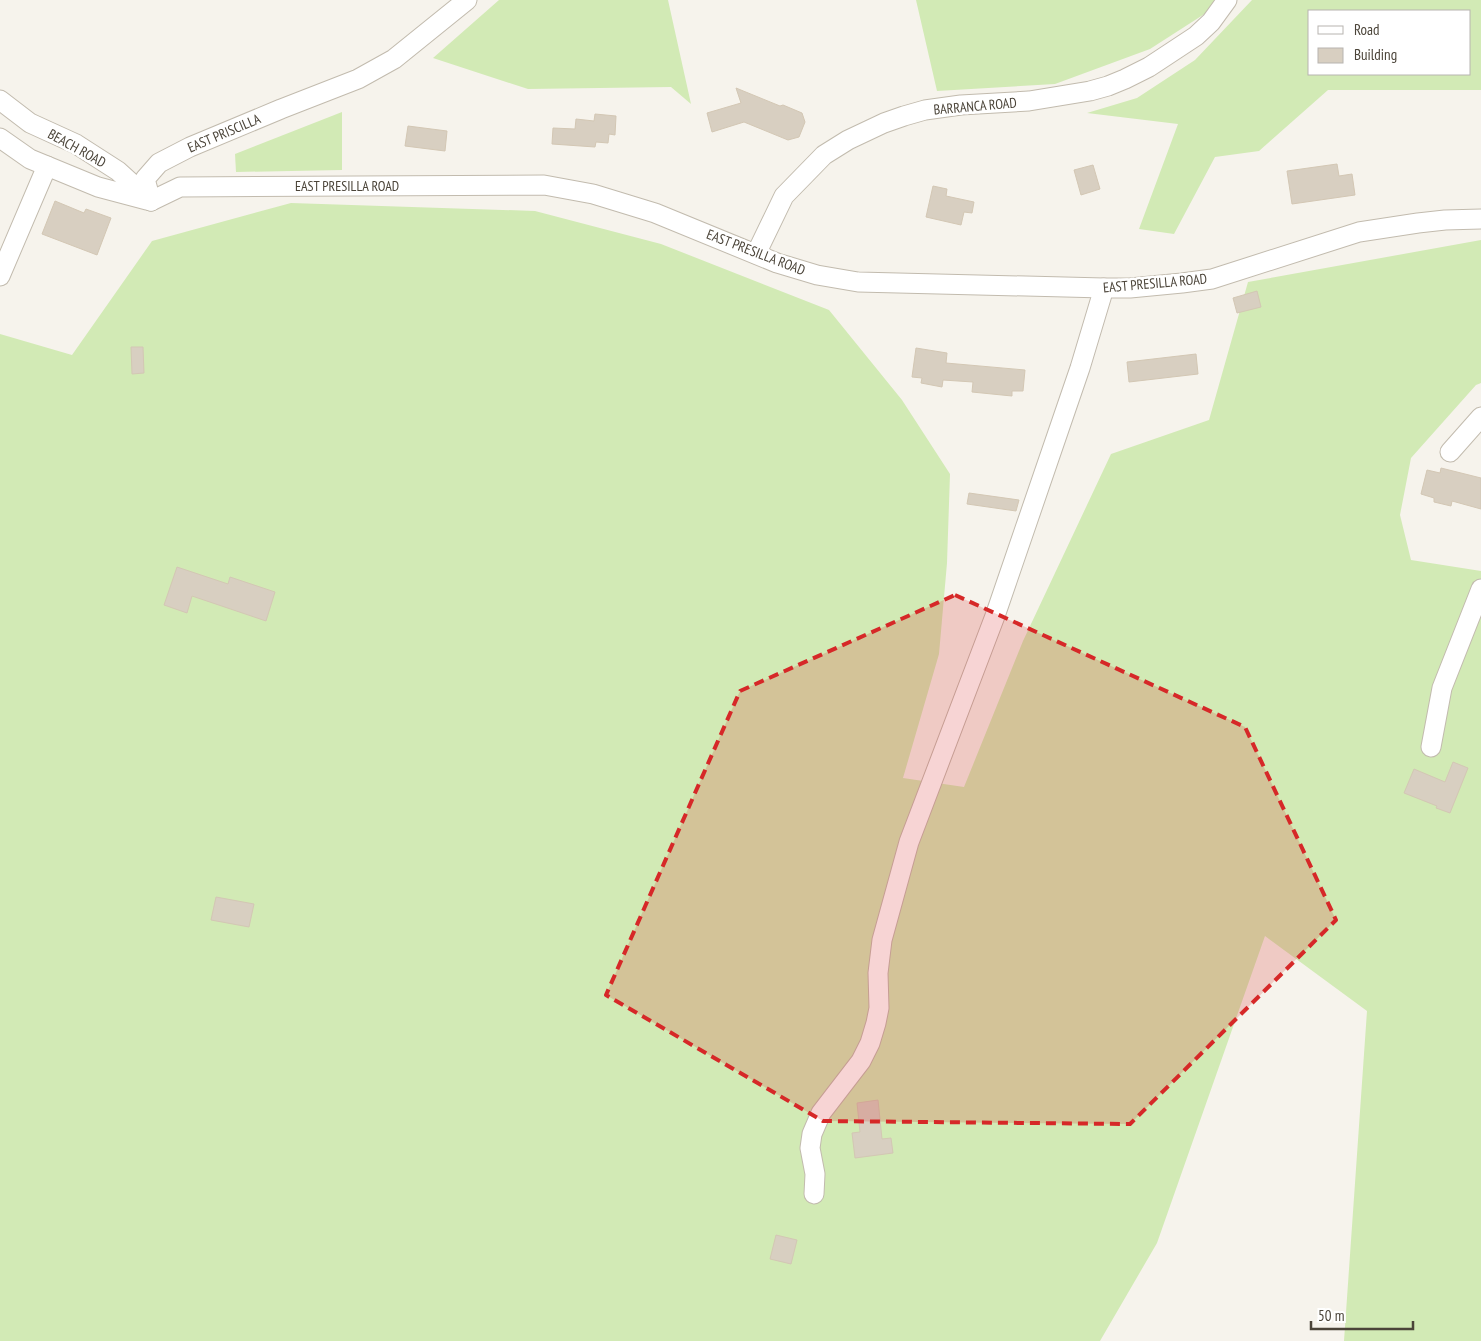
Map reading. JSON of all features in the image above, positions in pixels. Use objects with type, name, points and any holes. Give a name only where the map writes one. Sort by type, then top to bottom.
[{"type":"street","name":"EAST PRISCILLA","points":[[151,201],[146,179],[159,163],[190,147],[272,112],[358,79],[394,59],[467,0]]},
{"type":"street","name":"BARRANCA ROAD","points":[[756,254],[784,196],[824,155],[848,140],[884,123],[925,110],[961,105],[1029,101],[1090,91],[1108,86],[1149,67],[1196,36],[1211,22],[1227,0]]},
{"type":"street","name":"BEACH ROAD","points":[[0,100],[30,123],[76,144],[118,171],[151,201]]},
{"type":"street","points":[[0,138],[30,159],[98,187],[151,201]]},
{"type":"street","points":[[0,276],[47,166]]},
{"type":"street","name":"EAST PRESILLA ROAD","points":[[151,201],[180,187],[544,185],[593,194],[655,213],[777,263],[817,275],[858,282],[1104,288],[1130,288],[1212,279],[1359,232],[1445,220],[1481,220]]},
{"type":"street","points":[[814,1194],[815,1174],[810,1148],[812,1134],[821,1114],[860,1061],[870,1043],[879,1008],[878,973],[882,940],[910,842],[995,616],[1074,386],[1104,288]]},
{"type":"street","points":[[1450,452],[1481,417]]},
{"type":"street","points":[[1431,747],[1442,688],[1481,588]]},
{"type":"highlighted area","points":[[955,595],[1245,727],[1336,920],[1130,1124],[823,1121],[606,995],[740,691]]},
{"type":"green space","points":[[499,0],[668,0],[691,104],[671,87],[528,89],[433,58]]},
{"type":"green space","points":[[916,0],[1217,0],[1206,13],[1150,49],[1055,84],[937,91]]},
{"type":"green space","points":[[1252,0],[1481,0],[1481,90],[1328,90],[1259,151],[1215,157],[1174,234],[1139,229],[1178,124],[1087,113],[1137,98],[1195,60]]},
{"type":"green space","points":[[342,112],[342,170],[236,172],[235,154]]},
{"type":"green space","points":[[291,203],[535,211],[661,244],[829,310],[902,400],[950,474],[947,563],[939,654],[903,778],[964,787],[1023,641],[1111,454],[1209,420],[1248,282],[1481,240],[1481,383],[1476,385],[1411,458],[1400,515],[1411,560],[1481,571],[1481,1341],[1344,1341],[1367,1011],[1265,936],[1157,1243],[1100,1341],[0,1341],[0,334],[72,355],[152,241]]},
{"type":"building","points":[[736,88],[802,113],[805,122],[799,137],[788,140],[744,122],[712,132],[707,113],[741,103]]},
{"type":"building","points":[[595,114],[616,116],[615,135],[609,134],[608,143],[596,142],[595,147],[552,144],[553,128],[575,129],[576,119],[594,121]]},
{"type":"building","points":[[408,126],[447,131],[445,151],[405,146]]},
{"type":"building","points":[[1337,164],[1339,176],[1352,174],[1355,195],[1292,204],[1287,171]]},
{"type":"building","points":[[1093,165],[1100,189],[1081,195],[1074,170]]},
{"type":"building","points":[[933,186],[947,189],[946,196],[974,202],[972,213],[964,212],[961,225],[926,217]]},
{"type":"building","points":[[55,201],[84,213],[86,209],[111,218],[97,255],[42,234]]},
{"type":"building","points":[[1257,291],[1261,307],[1237,313],[1233,298]]},
{"type":"building","points":[[131,347],[143,347],[144,373],[132,374]]},
{"type":"building","points":[[916,348],[947,353],[946,363],[1025,370],[1023,391],[1012,391],[1012,396],[972,392],[973,382],[943,380],[942,387],[921,383],[922,378],[912,377]]},
{"type":"building","points":[[1196,354],[1198,374],[1129,382],[1127,362]]},
{"type":"building","points":[[1441,468],[1481,478],[1481,509],[1452,501],[1451,506],[1434,502],[1434,498],[1421,494],[1427,470],[1440,473]]},
{"type":"building","points":[[969,493],[1019,500],[1016,511],[967,504]]},
{"type":"building","points":[[177,567],[228,584],[230,577],[275,592],[266,621],[192,596],[187,613],[164,605]]},
{"type":"building","points":[[1453,762],[1468,768],[1450,813],[1404,793],[1414,769],[1445,782]]},
{"type":"building","points":[[216,897],[254,904],[249,927],[211,920]]},
{"type":"building","points":[[878,1100],[882,1139],[891,1138],[893,1153],[855,1158],[852,1133],[860,1132],[857,1103]]},
{"type":"building","points":[[776,1235],[797,1240],[791,1264],[770,1259]]}]
